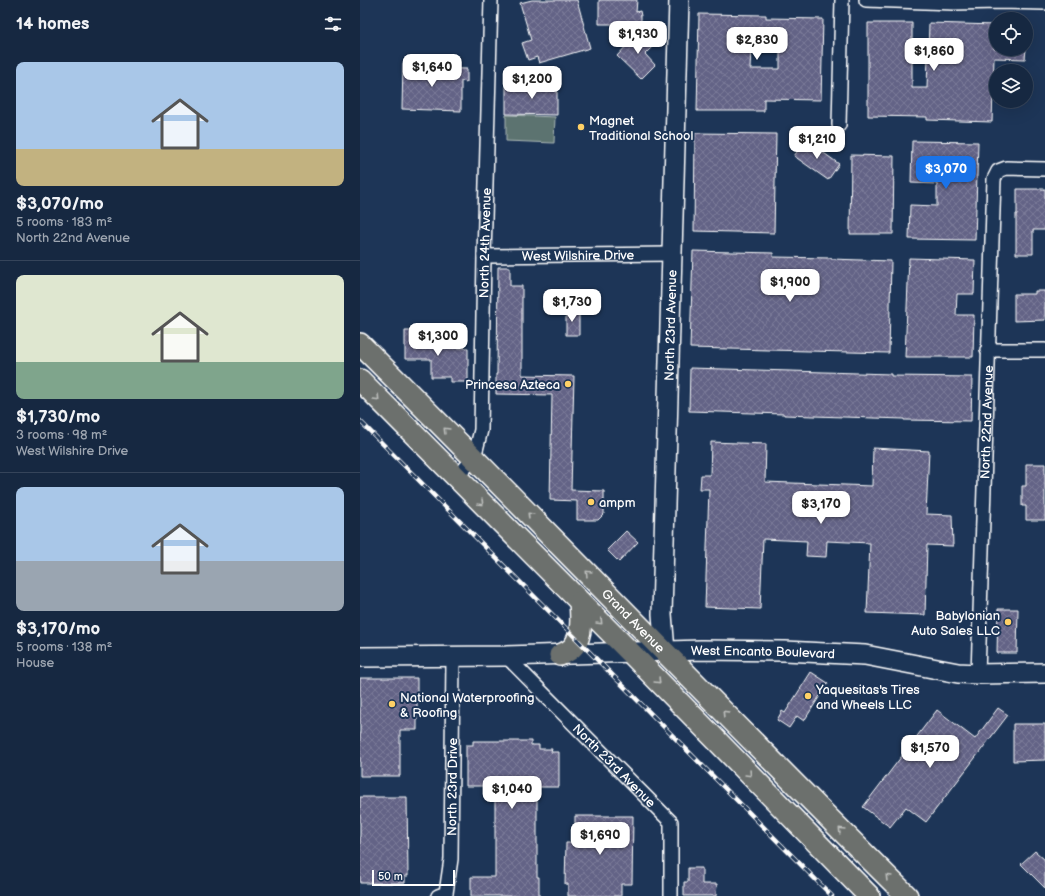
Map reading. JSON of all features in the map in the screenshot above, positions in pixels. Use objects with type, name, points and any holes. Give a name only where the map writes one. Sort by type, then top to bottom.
[{"type":"main road","name":"Grand Avenue","points":[[360,344],[907,896]]},
{"type":"main road","name":"Grand Avenue","points":[[360,380],[631,653],[869,896]]},
{"type":"main road","points":[[560,655],[574,646],[578,639],[581,617],[580,602]]},
{"type":"main road","points":[[850,877],[869,858]]},
{"type":"street","name":"North 24th Avenue","points":[[456,478],[474,458],[481,430],[490,0]]},
{"type":"street","name":"North 23rd Avenue","points":[[664,651],[662,614],[678,0]]},
{"type":"street","points":[[839,125],[842,0]]},
{"type":"street","points":[[866,0],[954,3],[998,1],[1045,3]]},
{"type":"street","name":"North 22nd Avenue","points":[[978,674],[987,350],[994,179],[998,171],[1006,168],[1045,169]]},
{"type":"street","name":"West Wilshire Drive","points":[[484,256],[672,254]]},
{"type":"street","points":[[987,350],[1045,350]]},
{"type":"street","name":"West Encanto Boulevard","points":[[360,657],[560,655],[732,650],[865,655],[958,673],[1045,674]]},
{"type":"street","name":"North 23rd Avenue","points":[[506,656],[671,822],[671,896]]},
{"type":"street","name":"North 23rd Drive","points":[[442,894],[452,859],[453,657]]},
{"type":"green space","points":[[506,115],[555,117],[554,143],[506,141]]},
{"type":"building","points":[[532,0],[577,0],[590,48],[539,63],[537,57],[528,60],[522,43],[531,40],[520,3]]},
{"type":"building","points":[[599,0],[637,0],[636,12],[640,11],[641,20],[636,28],[627,28],[627,24],[599,24]]},
{"type":"building","points":[[699,14],[766,15],[766,18],[823,19],[821,100],[764,99],[764,111],[697,111]],"holes":[[[751,48],[780,49],[780,69],[750,69]]]},
{"type":"building","points":[[868,23],[912,23],[912,88],[927,88],[929,23],[989,25],[989,56],[1025,56],[1025,59],[994,58],[994,64],[989,64],[989,108],[992,108],[992,122],[927,120],[927,117],[868,116]]},
{"type":"building","points":[[640,31],[655,44],[645,54],[655,65],[641,79],[617,56]]},
{"type":"building","points":[[403,63],[421,63],[420,68],[467,69],[467,82],[461,81],[461,111],[402,109]]},
{"type":"building","points":[[506,84],[557,85],[557,115],[506,114]]},
{"type":"building","points":[[695,133],[776,134],[774,233],[694,231]]},
{"type":"building","points":[[806,140],[839,164],[828,180],[794,156]]},
{"type":"building","points":[[912,141],[978,142],[975,240],[909,239],[910,205],[937,206],[937,184],[911,183]]},
{"type":"building","points":[[851,155],[894,156],[893,234],[850,234]]},
{"type":"building","points":[[1017,189],[1045,189],[1045,230],[1033,230],[1033,254],[1016,254]]},
{"type":"building","points":[[693,251],[773,253],[773,257],[891,261],[889,353],[690,348]]},
{"type":"building","points":[[909,258],[975,260],[974,294],[957,294],[956,315],[974,315],[973,357],[905,357]]},
{"type":"building","points":[[498,267],[510,267],[510,286],[522,286],[522,375],[574,376],[571,490],[604,491],[604,514],[598,520],[577,520],[577,501],[550,500],[552,395],[496,394]]},
{"type":"building","points":[[1035,291],[1045,291],[1045,320],[1014,321],[1014,294],[1035,294]]},
{"type":"building","points":[[566,311],[579,311],[579,335],[566,335]]},
{"type":"building","points":[[405,331],[431,331],[431,348],[468,348],[468,382],[450,382],[450,377],[431,377],[431,359],[405,359]]},
{"type":"building","points":[[690,368],[891,374],[891,376],[972,377],[971,421],[904,420],[689,411]]},
{"type":"building","points":[[711,442],[766,444],[765,482],[872,486],[873,448],[929,451],[926,514],[952,515],[953,546],[927,545],[925,615],[867,613],[870,543],[827,541],[826,557],[806,556],[807,541],[763,539],[760,609],[705,607],[709,489],[700,489],[701,475],[710,475]]},
{"type":"building","points":[[1026,464],[1045,464],[1045,520],[1026,520],[1026,506],[1022,506],[1022,486],[1026,486]]},
{"type":"building","points":[[626,531],[638,542],[619,562],[607,550]]},
{"type":"building","name":"Babylonian Auto Sales LLC","points":[[998,609],[1018,609],[1017,653],[997,653]]},
{"type":"building","name":"Yaquesitas's Tires and Wheels LLC","points":[[811,672],[828,683],[804,721],[797,716],[789,728],[777,720],[782,711],[785,713]]},
{"type":"building","points":[[360,678],[417,678],[417,730],[400,730],[400,776],[360,776]]},
{"type":"building","points":[[998,708],[1008,715],[926,822],[906,807],[890,827],[863,807],[937,710],[975,739]]},
{"type":"building","points":[[1013,724],[1045,724],[1045,760],[1013,761]]},
{"type":"building","points":[[473,741],[531,741],[531,745],[539,745],[539,749],[552,749],[551,752],[559,752],[559,787],[537,787],[537,877],[539,877],[539,896],[471,896],[471,877],[495,877],[495,786],[466,786],[466,745],[473,745]]},
{"type":"building","points":[[360,797],[407,797],[408,876],[405,876],[405,883],[360,883]]},
{"type":"building","points":[[575,816],[633,816],[632,884],[621,884],[621,896],[568,896],[568,884],[565,884],[566,843],[575,843]]},
{"type":"building","points":[[1035,851],[1045,860],[1045,888],[1021,864]]},
{"type":"building","points":[[688,868],[702,868],[702,884],[717,884],[716,896],[684,896],[684,882],[688,882]]},
{"type":"railway","points":[[360,421],[832,896]]},
{"type":"place","name":"Magnet Traditional School","points":[[581,127]]},
{"type":"place","name":"Princesa Azteca","points":[[568,384]]},
{"type":"place","name":"ampm","points":[[591,502]]},
{"type":"place","name":"Babylonian Auto Sales LLC","points":[[1008,622]]},
{"type":"place","name":"Yaquesitas's Tires and Wheels LLC","points":[[808,696]]},
{"type":"place","name":"National Waterproofing & Roofing","points":[[392,704]]}]
